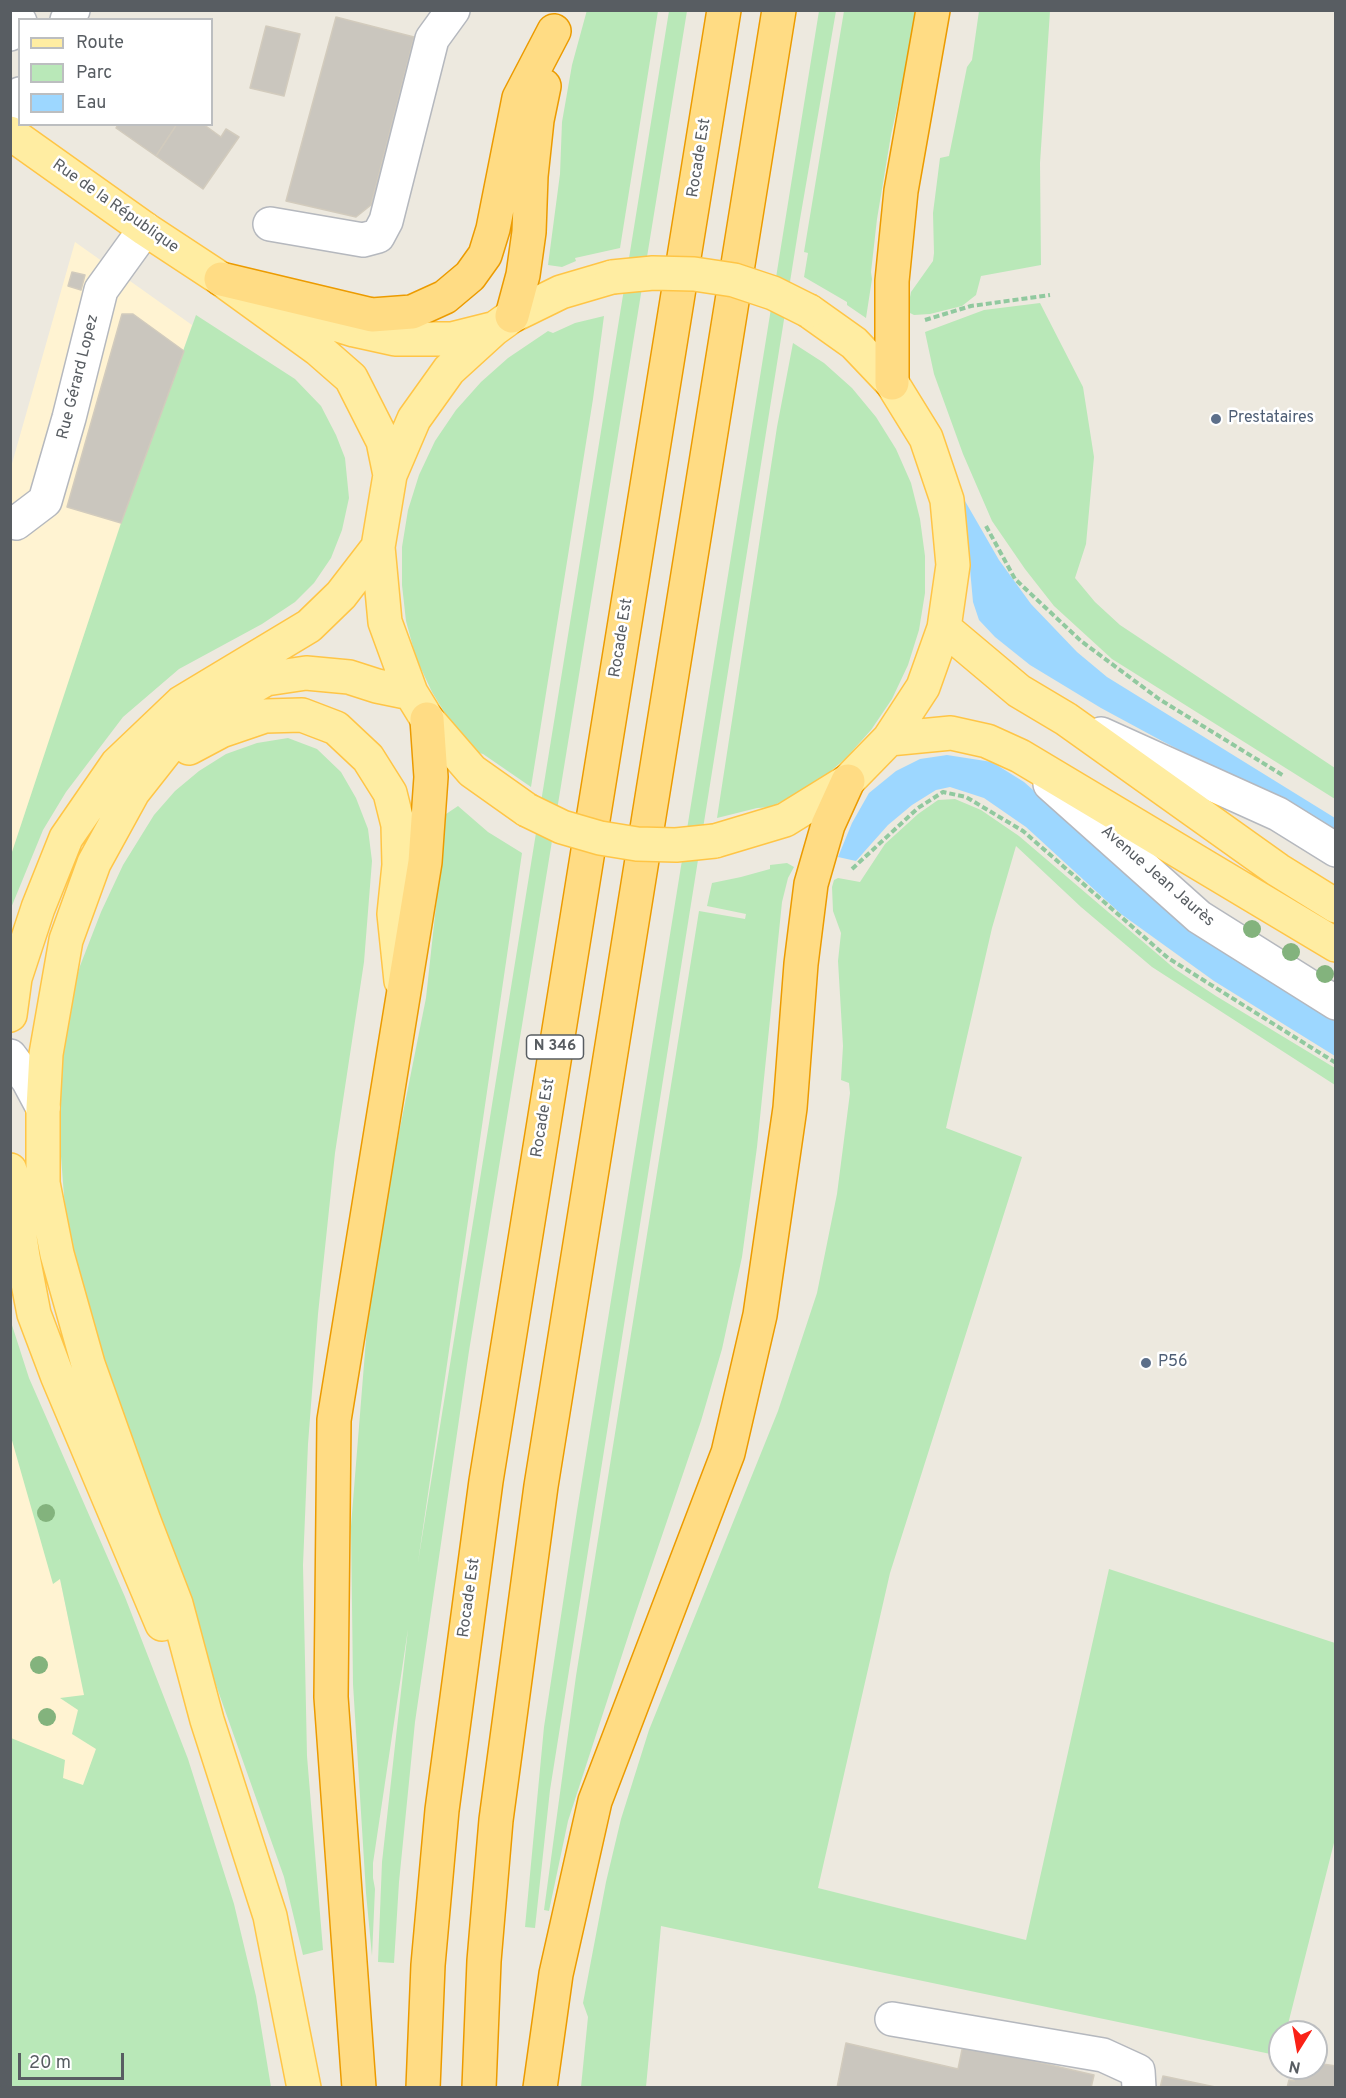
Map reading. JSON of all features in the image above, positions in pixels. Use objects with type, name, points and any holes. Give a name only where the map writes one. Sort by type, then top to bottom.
[{"type":"highway","name":"Rocade Est","points":[[423,2088],[428,1965],[442,1809],[486,1481],[724,10]]},
{"type":"highway","points":[[479,2088],[484,1961],[496,1820],[540,1498],[779,10]]},
{"type":"highway","points":[[892,383],[892,280],[901,191],[933,10]]},
{"type":"highway","points":[[221,279],[372,315],[412,312],[445,297],[470,276],[484,255],[494,229],[519,98],[557,21]]},
{"type":"highway","points":[[503,322],[524,264],[529,232],[531,176],[537,120],[557,21]]},
{"type":"highway","points":[[359,2088],[332,1697],[334,1420],[425,862],[431,777],[419,706]]},
{"type":"highway","points":[[540,2088],[556,1974],[595,1801],[728,1452],[760,1315],[790,1108],[801,964],[811,884],[828,825],[848,781]]},
{"type":"main road","name":"Rue de la République","points":[[10,133],[145,230],[221,279],[319,350],[351,378],[384,441],[390,475]]},
{"type":"main road","points":[[653,273],[694,274],[734,280],[773,293],[809,311],[854,343],[892,383],[926,438],[947,500],[953,565],[945,628],[923,687],[890,739],[848,781],[785,820],[715,842],[676,845],[637,844],[600,838],[562,827],[527,810],[472,771],[419,706],[385,622],[378,547],[390,475],[414,419],[443,378],[503,322],[561,292],[612,277],[653,273]]},
{"type":"main road","name":"Rue de la République","points":[[221,279],[313,317],[354,330],[395,339],[452,339],[503,322]]},
{"type":"main road","points":[[10,1016],[13,979],[66,838],[117,764],[182,703],[309,626],[340,595],[378,547]]},
{"type":"main road","points":[[945,628],[1019,691],[1066,718],[1278,870],[1335,906]]},
{"type":"main road","points":[[304,2088],[270,1916],[207,1720],[176,1604],[88,1364],[57,1254],[43,1183],[43,1108],[24,1070],[66,940],[94,863],[133,792],[185,726],[266,679],[306,673],[349,677],[376,686],[419,706]]},
{"type":"main road","points":[[133,792],[186,750],[221,731],[265,716],[302,715],[336,728],[368,758],[390,793],[398,825],[399,865],[394,914],[402,993]]},
{"type":"main road","name":"Avenue Jean Jaurès","points":[[890,739],[951,733],[987,741],[1020,756],[1335,945]]},
{"type":"main road","points":[[10,1170],[34,1314],[57,1376],[150,1600],[207,1720]]},
{"type":"street","points":[[270,225],[363,240],[378,236],[386,220],[432,39],[453,10]]},
{"type":"street","name":"Rue Gérard Lopez","points":[[16,523],[45,501],[69,418],[100,290],[145,230]]},
{"type":"street","points":[[1066,718],[1278,814],[1335,850]]},
{"type":"street","name":"Avenue Jean Jaurès","points":[[1020,756],[1199,917],[1335,1003]]},
{"type":"street","points":[[892,2019],[1103,2055],[1138,2071],[1139,2088]]},
{"type":"path","points":[[892,324],[913,324],[971,306],[1050,295]]},
{"type":"path","points":[[983,520],[1015,579],[1081,641],[1159,699],[1286,777]]},
{"type":"path","points":[[818,861],[852,869],[918,808],[943,792],[966,797],[1023,831],[1168,958],[1335,1063]]},
{"type":"shaded area","points":[[75,242],[192,325],[11,860],[11,467]]},
{"type":"shaded area","points":[[10,1344],[96,1749],[11,2087]]},
{"type":"green space","points":[[587,10],[658,11],[620,248],[575,258],[576,261],[562,267],[548,265],[560,174],[562,122],[572,65]]},
{"type":"green space","points":[[669,11],[687,11],[469,1351],[415,1722],[399,1882],[394,1963],[378,1962],[382,1862],[408,1629],[373,1863],[375,1889],[372,1956],[353,1684],[351,1526],[367,1327],[389,1183],[426,998],[446,814],[458,806],[488,832],[522,853],[418,1562]]},
{"type":"green space","points":[[819,11],[836,11],[800,219],[550,1790],[535,1928],[525,1927],[544,1727],[577,1511]]},
{"type":"green space","points":[[844,11],[918,11],[891,135],[877,219],[866,318],[847,305],[847,302],[804,277],[808,253],[804,252]]},
{"type":"green space","points":[[979,11],[1050,11],[1040,163],[1041,265],[981,276],[976,295],[962,306],[930,314],[914,315],[910,313],[908,307],[911,292],[933,261],[933,213],[940,158],[949,156],[967,67],[972,60]]},
{"type":"green space","points":[[1040,303],[1083,387],[1094,457],[1086,544],[1075,578],[1095,602],[1120,625],[1335,768],[1335,799],[1112,659],[1054,606],[992,521],[963,454],[934,374],[925,332],[984,310]]},
{"type":"green space","points":[[196,315],[295,379],[321,406],[345,458],[349,498],[342,530],[331,558],[314,583],[295,602],[262,624],[179,669],[123,717],[66,792],[43,830],[11,908],[11,855],[121,523]]},
{"type":"green space","points":[[604,316],[593,399],[531,787],[483,754],[475,752],[451,723],[432,692],[416,658],[406,621],[402,585],[402,547],[408,510],[419,475],[435,441],[456,410],[481,382],[508,358],[548,331],[553,333],[575,323]]},
{"type":"green space","points":[[793,343],[824,363],[852,388],[876,417],[896,449],[911,483],[920,519],[925,556],[925,593],[919,630],[908,665],[892,699],[871,730],[846,758],[818,782],[771,807],[757,808],[717,818],[777,427]]},
{"type":"green space","points":[[288,738],[317,749],[341,772],[356,798],[368,829],[372,861],[364,962],[335,1153],[318,1314],[308,1444],[303,1565],[307,1756],[323,1950],[303,1955],[284,1877],[103,1366],[68,1228],[58,1117],[62,1048],[68,1008],[80,966],[101,912],[123,865],[154,815],[175,791],[199,771],[226,754],[257,743]]},
{"type":"green space","points":[[955,799],[981,810],[1019,836],[1175,969],[1335,1068],[1335,1085],[1152,967],[1081,907],[1016,846],[992,928],[946,1128],[1022,1157],[890,1573],[818,1888],[1026,1940],[1109,1569],[1335,1643],[1335,1839],[1289,2020],[1268,2020],[1268,2053],[661,1926],[646,2087],[581,2087],[588,2017],[583,2003],[606,1882],[621,1819],[649,1730],[778,1411],[817,1293],[837,1194],[850,1093],[849,1083],[841,1080],[843,1046],[838,961],[841,933],[833,911],[832,887],[834,880],[838,878],[860,882],[885,844],[918,814],[938,800]]},
{"type":"green space","points":[[787,863],[794,867],[788,878],[782,902],[757,1147],[742,1257],[722,1349],[701,1421],[568,1821],[549,1911],[544,1910],[576,1676],[699,911],[745,919],[746,914],[707,906],[712,883],[770,869],[770,865]]},
{"type":"green space","points":[[11,1322],[29,1378],[125,1597],[188,1759],[234,1904],[256,1996],[271,2087],[11,2087],[11,1738],[65,1760],[63,1778],[83,1785],[96,1749],[72,1734],[78,1710],[60,1698],[84,1695],[60,1579],[53,1584],[11,1437]]},
{"type":"water","points":[[965,501],[999,560],[1031,604],[1077,652],[1107,677],[1335,818],[1335,835],[1283,803],[1101,708],[1030,665],[995,637],[979,620],[973,602],[962,502]]},
{"type":"water","points":[[947,755],[992,762],[1024,782],[1072,824],[1335,1018],[1335,1056],[1214,981],[1121,914],[1026,827],[984,798],[950,787],[936,790],[912,805],[888,825],[856,861],[838,857],[852,823],[869,793],[896,771],[920,759]]},
{"type":"building","points":[[336,17],[414,37],[371,205],[356,217],[286,201]]},
{"type":"building","points":[[266,26],[300,34],[284,96],[250,88]]},
{"type":"building","points":[[117,126],[176,126],[156,156],[116,128]]},
{"type":"building","points":[[176,126],[206,126],[221,137],[226,129],[239,137],[203,189],[156,156]]},
{"type":"building","points":[[72,272],[85,275],[81,290],[68,286]]},
{"type":"building","points":[[122,314],[133,314],[184,351],[121,523],[67,507]]},
{"type":"building","points":[[846,2043],[958,2069],[963,2045],[1094,2075],[1091,2088],[837,2088]]},
{"type":"building","points":[[1328,2065],[1336,2066],[1336,2088],[1287,2088],[1289,2080],[1328,2080]]},
{"type":"building","points":[[1163,2076],[1220,2088],[1160,2088]]},
{"type":"place","name":"Prestataires","points":[[1216,419]]},
{"type":"place","name":"P56","points":[[1146,1363]]}]
